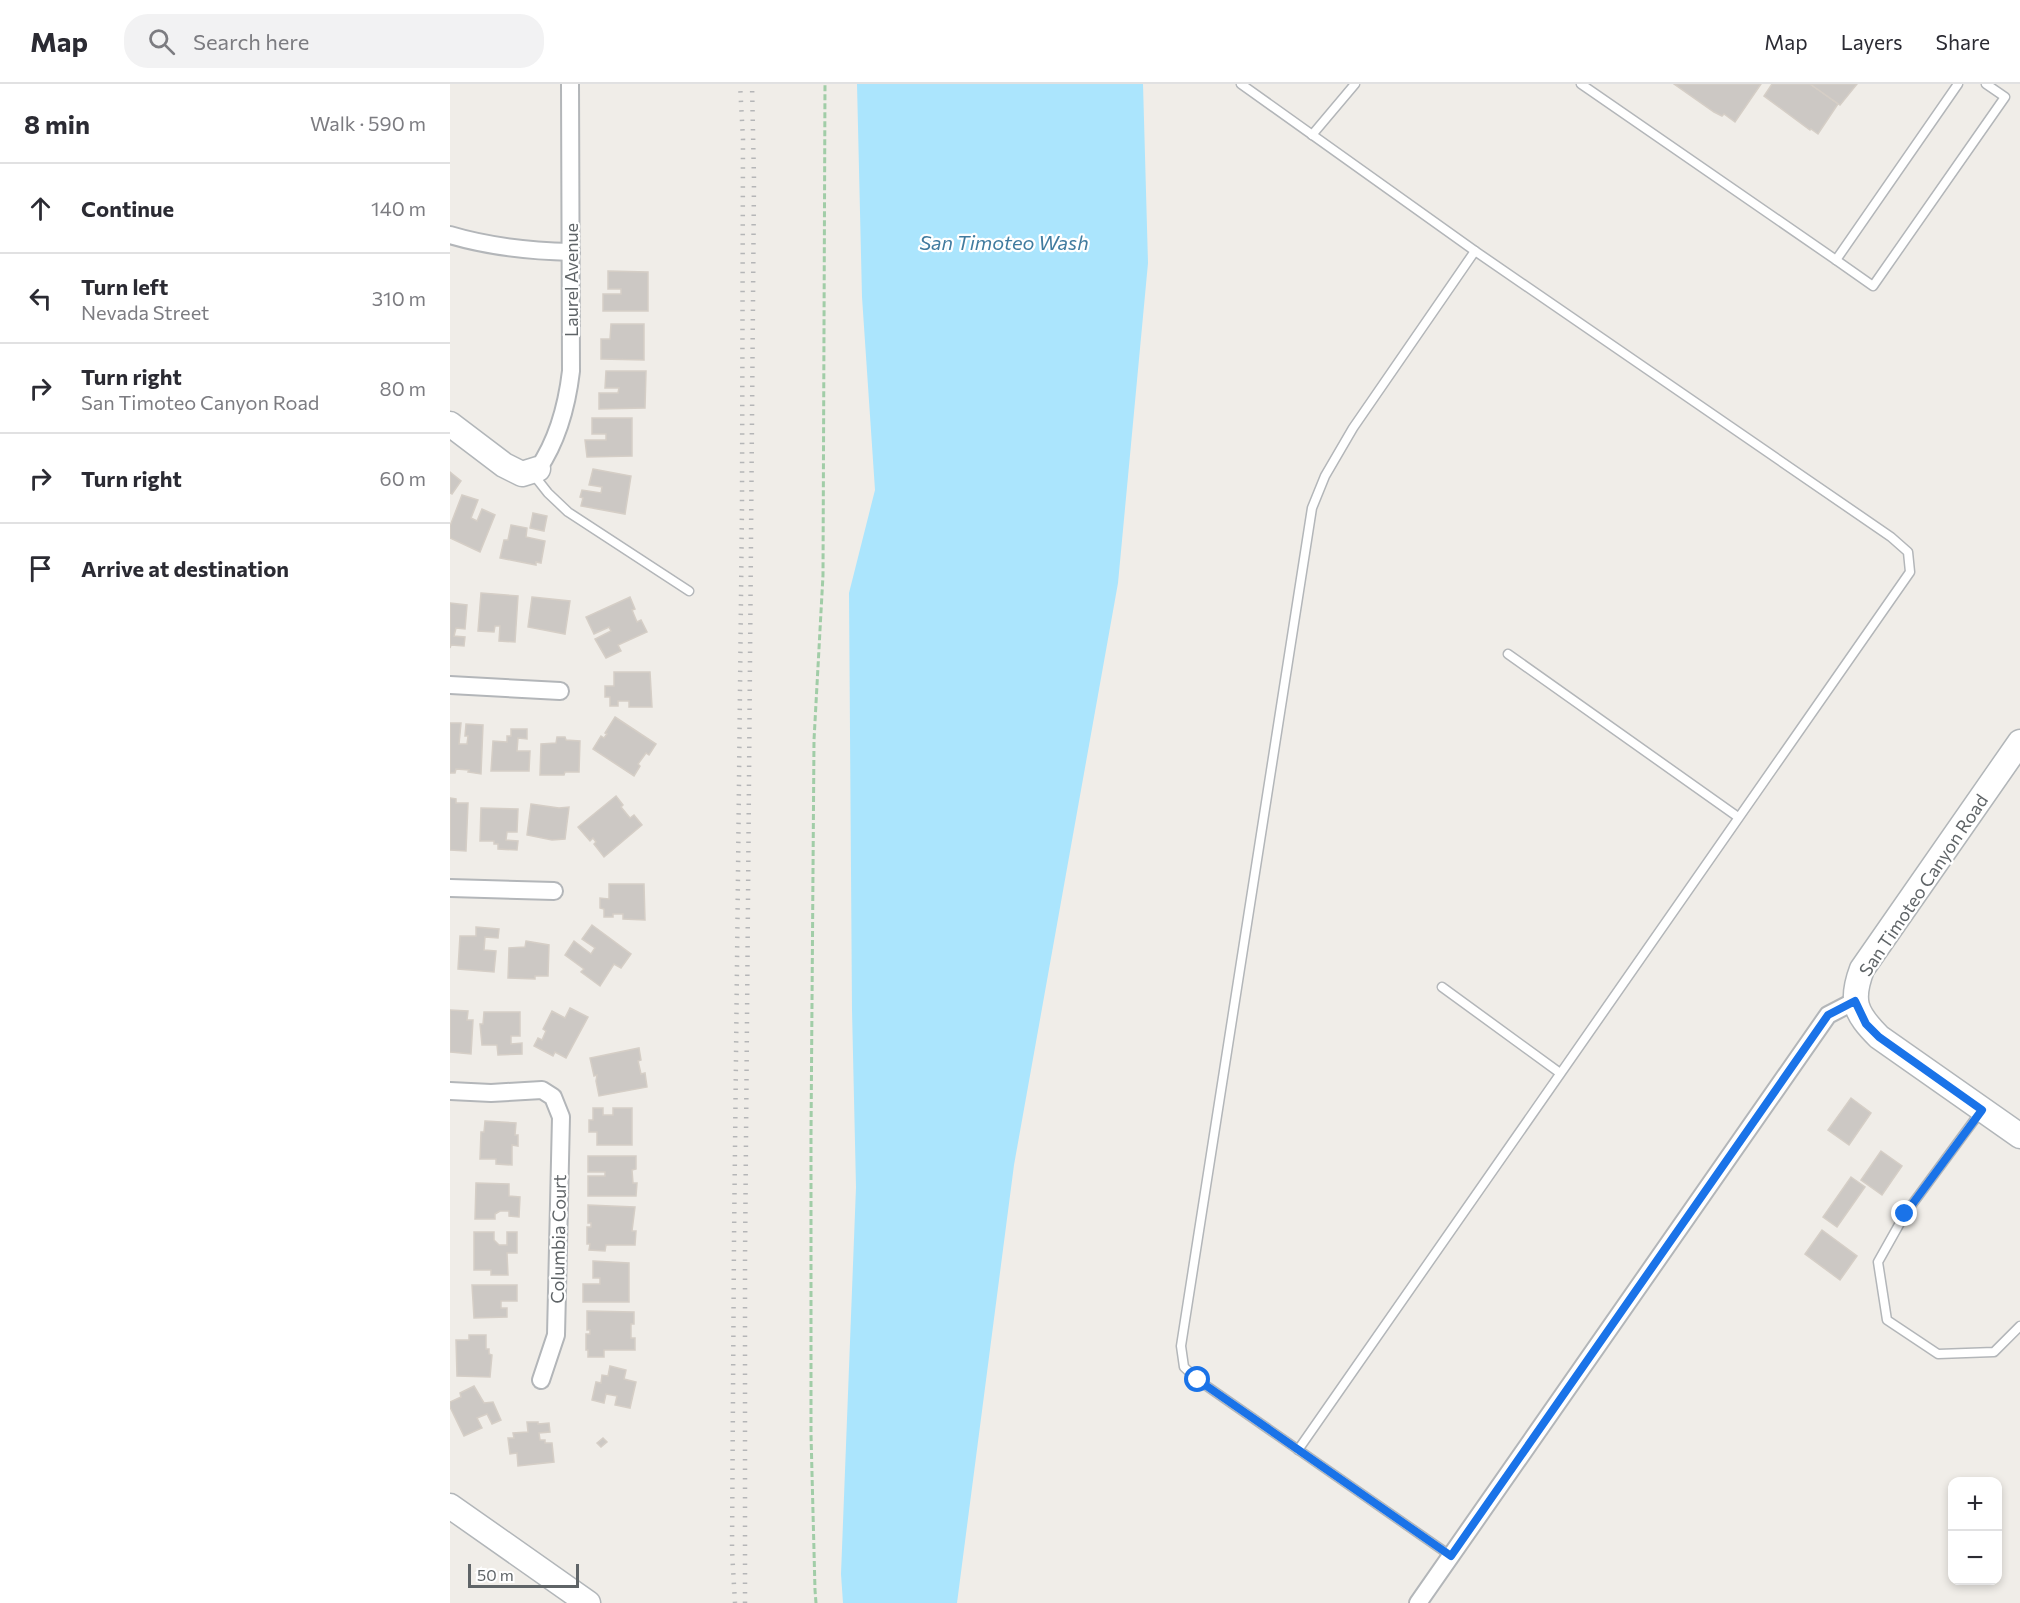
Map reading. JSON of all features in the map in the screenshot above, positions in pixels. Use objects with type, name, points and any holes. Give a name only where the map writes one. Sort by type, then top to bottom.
[{"type":"main road","points":[[450,424],[504,465],[522,474],[534,470]]},
{"type":"main road","name":"San Timoteo Canyon Road","points":[[1855,1001],[1856,983],[1862,969],[2020,742]]},
{"type":"main road","points":[[1855,1001],[1866,1024],[1879,1037],[2020,1136]]},
{"type":"main road","points":[[450,1506],[588,1603]]},
{"type":"street","name":"Laurel Avenue","points":[[534,470],[548,455],[568,399],[571,371],[570,84]]},
{"type":"street","points":[[450,235],[481,244],[514,249],[571,252]]},
{"type":"street","points":[[450,685],[560,691]]},
{"type":"street","points":[[450,888],[554,891]]},
{"type":"street","points":[[1418,1603],[1828,1015],[1855,1001]]},
{"type":"street","name":"Columbia Court","points":[[450,1091],[491,1093],[542,1090],[553,1097],[561,1117],[556,1335],[541,1380]]},
{"type":"lane","points":[[1241,84],[1475,252],[1891,537],[1908,552],[1910,572],[1298,1450]]},
{"type":"lane","points":[[1312,135],[1355,84]]},
{"type":"lane","points":[[1581,84],[1873,286],[2005,97],[1986,84]]},
{"type":"lane","points":[[1836,260],[1958,84]]},
{"type":"lane","points":[[1451,1556],[1198,1380],[1184,1367],[1181,1346],[1312,508],[1325,476],[1353,428],[1475,252]]},
{"type":"lane","points":[[534,470],[548,493],[568,512],[689,591]]},
{"type":"lane","points":[[1508,654],[1738,817]]},
{"type":"lane","points":[[1442,987],[1560,1073]]},
{"type":"lane","points":[[1982,1110],[1905,1214],[1878,1262],[1887,1320],[1938,1354],[1995,1352],[2020,1326]]},
{"type":"path","points":[[816,1603],[811,1434],[811,1123],[814,740],[823,575],[825,84]]},
{"type":"water","name":"San Timoteo Wash","points":[[857,84],[1143,84],[1148,263],[1118,583],[1014,1165],[957,1603],[843,1603],[841,1574],[856,1187],[852,1010],[849,593],[875,490],[862,297]]},
{"type":"building","points":[[1674,84],[1761,84],[1735,122],[1724,114],[1722,116],[1714,112]]},
{"type":"building","points":[[1772,84],[1810,84],[1838,104],[1818,134],[1764,96]]},
{"type":"building","points":[[1810,84],[1857,84],[1840,105]]},
{"type":"building","points":[[608,271],[648,272],[648,311],[603,311],[603,294],[621,294],[621,289],[608,289]]},
{"type":"building","points":[[611,324],[644,324],[644,360],[601,359],[601,339],[610,339]]},
{"type":"building","points":[[606,371],[646,371],[645,408],[599,409],[599,393],[618,393],[619,388],[605,388]]},
{"type":"building","points":[[592,418],[632,418],[632,456],[587,457],[585,440],[606,440],[606,434],[592,434]]},
{"type":"building","points":[[593,469],[631,476],[625,514],[581,506],[582,490],[601,493],[602,487],[589,485]]},
{"type":"building","points":[[450,472],[461,481],[452,494],[450,493]]},
{"type":"building","points":[[462,495],[478,500],[471,518],[477,521],[482,509],[495,515],[480,552],[450,538],[450,526]]},
{"type":"building","points":[[533,513],[547,516],[544,531],[530,528]]},
{"type":"building","points":[[511,525],[527,528],[526,537],[545,541],[541,563],[536,562],[536,565],[500,558],[504,540],[508,540]]},
{"type":"building","points":[[481,593],[518,596],[515,642],[499,641],[500,626],[495,626],[494,632],[478,631]]},
{"type":"building","points":[[532,597],[570,601],[565,634],[528,627]]},
{"type":"building","points":[[630,597],[637,622],[641,620],[647,632],[618,645],[621,651],[606,658],[595,639],[611,631],[609,627],[594,634],[586,617]]},
{"type":"building","points":[[450,603],[467,605],[465,629],[456,628],[454,636],[465,637],[464,646],[451,645],[450,648]]},
{"type":"building","points":[[614,672],[650,672],[652,707],[629,707],[629,701],[618,701],[618,706],[610,706],[610,697],[605,697],[605,686],[614,686]]},
{"type":"building","points":[[615,717],[656,744],[649,755],[646,753],[638,764],[640,766],[634,776],[593,749],[601,736],[604,738],[607,734],[605,733]]},
{"type":"building","points":[[450,723],[461,723],[459,744],[467,744],[466,724],[483,725],[481,774],[456,769],[455,773],[450,773]]},
{"type":"building","points":[[511,729],[527,729],[527,739],[518,738],[517,751],[530,751],[529,771],[491,771],[493,741],[507,742],[507,736],[511,736]]},
{"type":"building","points":[[557,737],[580,741],[579,772],[565,772],[564,775],[540,775],[541,744],[556,743]]},
{"type":"building","points":[[616,796],[630,818],[634,815],[642,825],[604,857],[594,844],[596,842],[593,838],[590,841],[578,827]]},
{"type":"building","points":[[450,798],[456,799],[456,803],[468,803],[466,851],[450,850]]},
{"type":"building","points":[[531,804],[569,807],[565,839],[552,840],[527,835]]},
{"type":"building","points":[[481,808],[518,809],[517,832],[507,832],[506,840],[518,841],[517,850],[498,849],[498,844],[494,844],[494,841],[480,841]]},
{"type":"building","points":[[609,884],[644,884],[645,920],[623,919],[623,914],[604,917],[604,909],[600,908],[600,898],[609,899]]},
{"type":"building","points":[[592,925],[631,954],[621,968],[614,964],[600,986],[581,972],[584,969],[565,955],[574,941],[591,954],[595,948],[582,939]]},
{"type":"building","points":[[476,927],[499,929],[498,938],[485,937],[484,950],[496,951],[494,972],[458,969],[460,936],[476,936]]},
{"type":"building","points":[[526,941],[549,945],[548,976],[535,976],[535,979],[508,978],[509,948],[525,947]]},
{"type":"building","points":[[570,1008],[588,1017],[566,1058],[555,1052],[553,1056],[534,1046],[538,1038],[542,1040],[546,1031],[543,1029],[552,1011],[565,1018]]},
{"type":"building","points":[[450,1010],[468,1011],[467,1020],[473,1020],[471,1054],[450,1052]]},
{"type":"building","points":[[484,1012],[520,1012],[520,1036],[511,1036],[511,1044],[522,1043],[522,1054],[498,1055],[497,1045],[482,1045],[480,1024],[483,1024]]},
{"type":"building","points":[[639,1048],[641,1060],[638,1061],[641,1074],[645,1073],[647,1087],[599,1096],[597,1075],[594,1076],[590,1058]]},
{"type":"building","points":[[1851,1098],[1871,1113],[1849,1145],[1828,1130]]},
{"type":"building","points":[[593,1108],[603,1108],[603,1115],[613,1115],[613,1108],[632,1108],[632,1145],[597,1145],[597,1132],[589,1132],[589,1120],[593,1120]]},
{"type":"building","points":[[485,1121],[516,1123],[515,1135],[518,1135],[518,1146],[512,1145],[512,1165],[496,1164],[496,1159],[480,1159],[481,1132],[484,1132]]},
{"type":"building","points":[[1881,1151],[1902,1166],[1882,1195],[1861,1180]]},
{"type":"building","points":[[588,1156],[636,1156],[636,1169],[632,1170],[633,1183],[637,1183],[636,1196],[588,1196],[588,1176],[605,1176],[605,1172],[588,1172]]},
{"type":"building","points":[[1851,1177],[1865,1187],[1837,1227],[1823,1217]]},
{"type":"building","points":[[476,1183],[509,1184],[509,1196],[520,1197],[519,1217],[509,1216],[509,1211],[500,1211],[495,1214],[495,1219],[475,1219]]},
{"type":"building","points":[[588,1205],[635,1207],[632,1231],[636,1231],[635,1245],[606,1245],[605,1251],[589,1250],[587,1227],[591,1227],[591,1223],[588,1223]]},
{"type":"building","points":[[1822,1230],[1857,1256],[1840,1280],[1805,1254]]},
{"type":"building","points":[[474,1232],[494,1232],[494,1240],[499,1245],[507,1245],[507,1232],[517,1232],[517,1253],[507,1253],[508,1275],[491,1275],[491,1270],[474,1270]]},
{"type":"building","points":[[593,1261],[629,1263],[629,1302],[583,1302],[583,1284],[600,1284],[600,1278],[593,1278]]},
{"type":"building","points":[[472,1285],[517,1285],[517,1301],[501,1301],[501,1308],[507,1308],[507,1317],[474,1318]]},
{"type":"building","points":[[587,1311],[634,1312],[631,1338],[635,1338],[635,1350],[604,1350],[604,1357],[588,1357],[586,1334],[590,1334],[590,1330],[587,1330]]},
{"type":"building","points":[[469,1335],[486,1335],[486,1349],[489,1349],[489,1354],[492,1355],[490,1377],[457,1376],[456,1340],[469,1340]]},
{"type":"building","points":[[610,1366],[626,1370],[624,1379],[636,1382],[630,1408],[615,1405],[617,1396],[606,1394],[604,1403],[592,1400],[596,1382],[601,1383],[602,1375],[608,1376]]},
{"type":"building","points":[[474,1386],[484,1403],[493,1402],[501,1420],[492,1424],[487,1414],[477,1418],[482,1428],[464,1436],[450,1407],[450,1402],[461,1397],[460,1393]]},
{"type":"building","points":[[527,1422],[549,1423],[550,1432],[539,1433],[540,1440],[552,1443],[554,1462],[518,1466],[517,1453],[510,1454],[508,1438],[514,1438],[513,1433],[528,1432]]},
{"type":"building","points":[[603,1438],[607,1442],[601,1447],[597,1443]]},
{"type":"railway","points":[[735,1603],[732,1550],[742,506],[743,139],[740,84]]},
{"type":"railway","points":[[745,1603],[745,1259],[754,180],[752,84]]},
{"type":"route","points":[[1198,1380],[1451,1556],[1828,1015],[1855,1001],[1866,1024],[1879,1037],[1982,1110],[1905,1214]]}]
